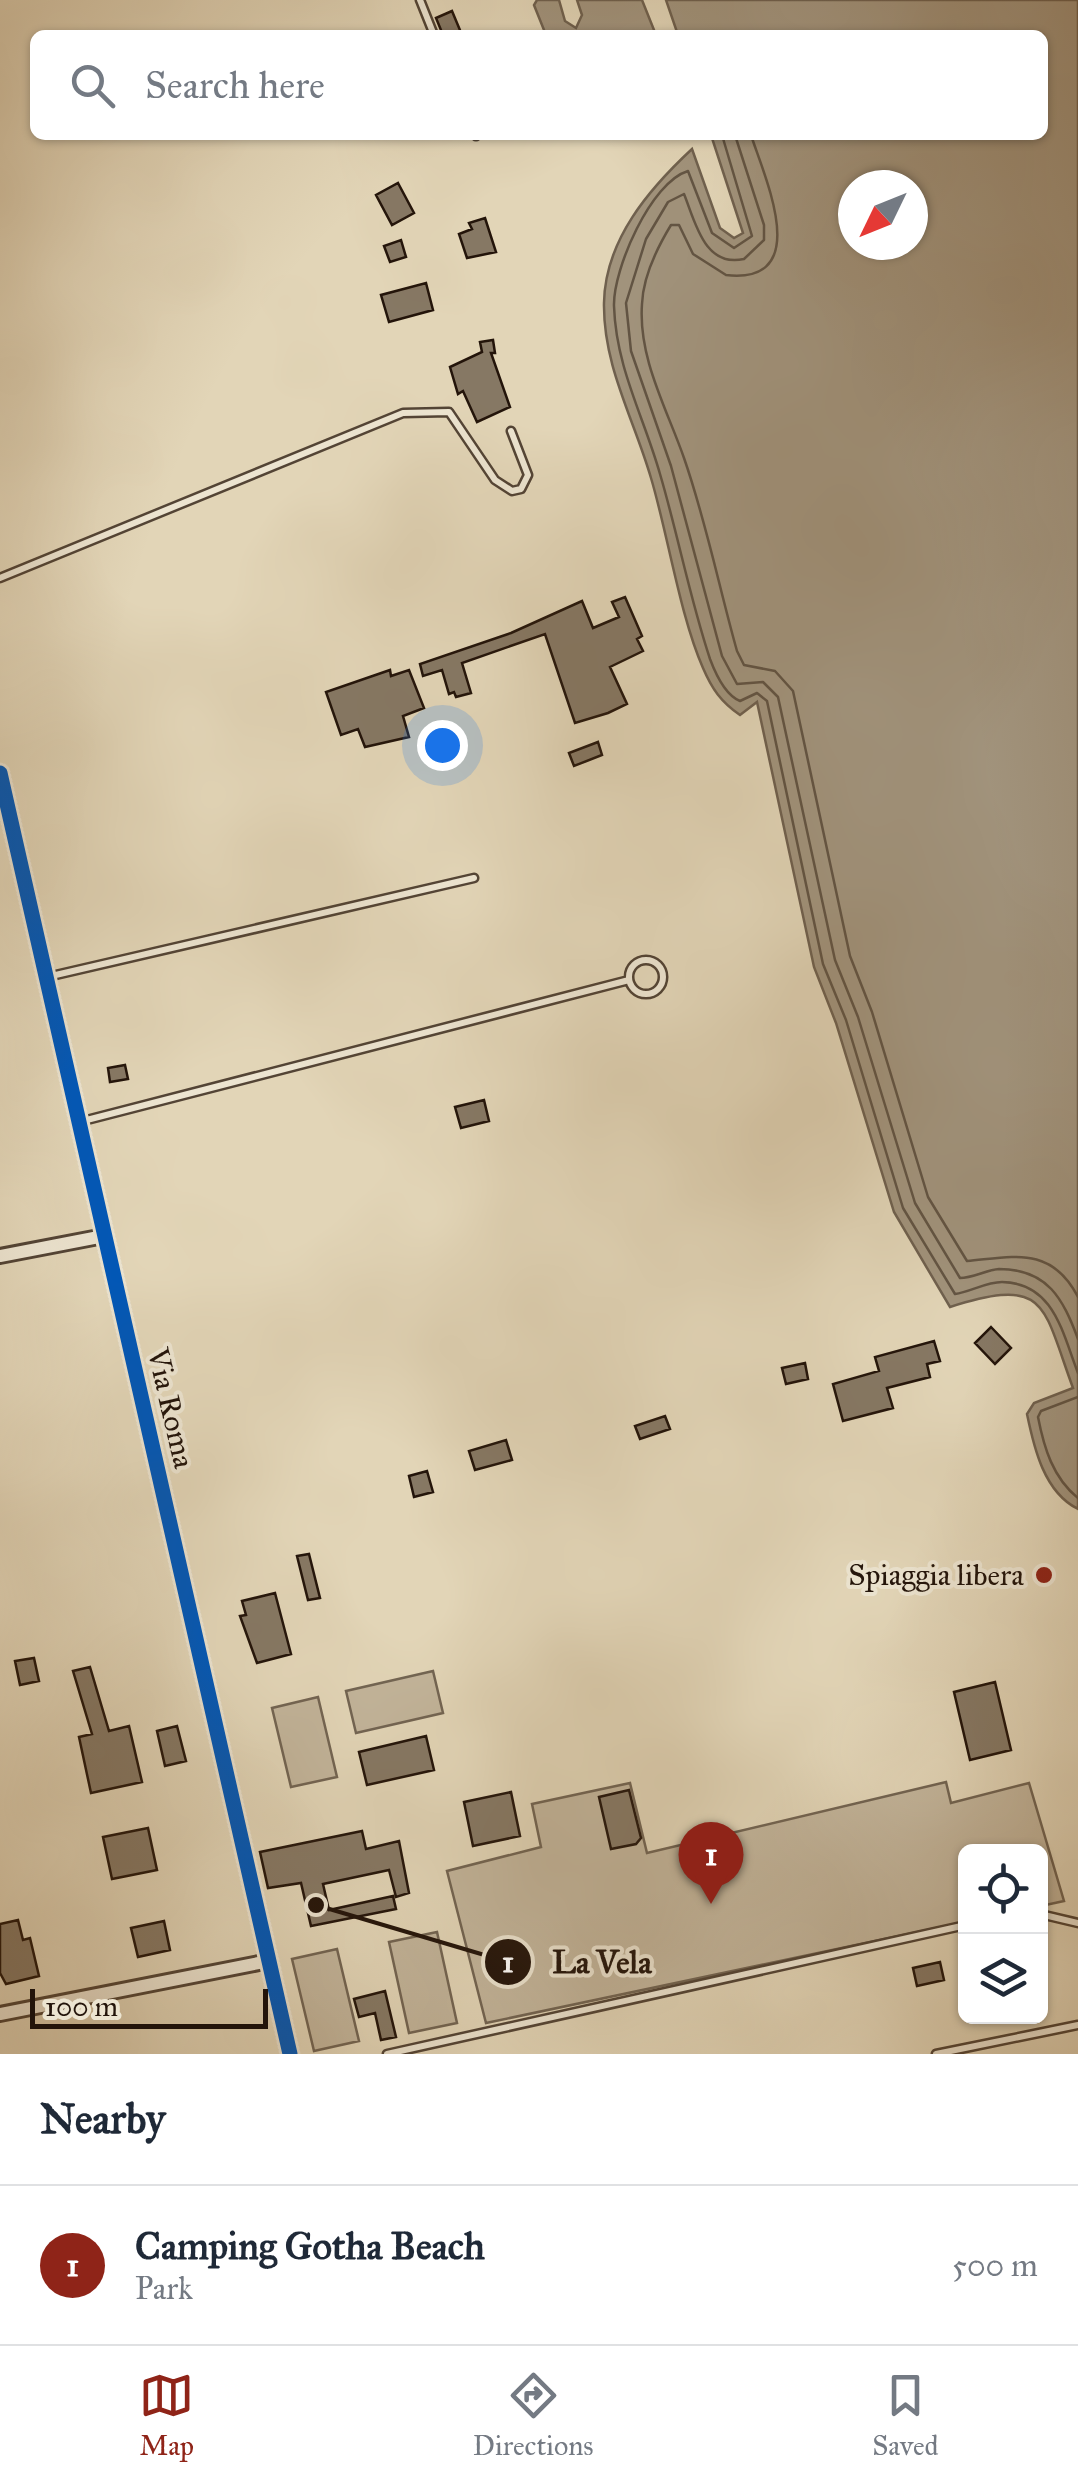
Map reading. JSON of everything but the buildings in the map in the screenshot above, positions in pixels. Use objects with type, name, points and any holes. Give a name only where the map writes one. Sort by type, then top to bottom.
[{"type":"street","name":"Via Roma","points":[[0,773],[290,2054]]},
{"type":"street","points":[[0,1256],[104,1236]]},
{"type":"street","points":[[0,2014],[269,1961]]},
{"type":"lane","points":[[420,0],[432,30]]},
{"type":"lane","points":[[0,578],[403,413],[449,412],[496,480],[512,491],[521,489],[528,475],[511,431]]},
{"type":"lane","points":[[46,978],[474,878]]},
{"type":"lane","points":[[644,960],[659,965],[664,974],[662,986],[646,994],[635,990],[629,980],[634,964],[644,960]]},
{"type":"lane","points":[[78,1122],[629,980]]},
{"type":"lane","points":[[1048,1916],[1078,1923]]},
{"type":"lane","points":[[387,2054],[958,1927]]},
{"type":"lane","points":[[936,2054],[1078,2025]]},
{"type":"shaded area","points":[[433,1671],[443,1713],[356,1733],[346,1691]]},
{"type":"shaded area","points":[[318,1697],[337,1777],[291,1787],[272,1708]]},
{"type":"shaded area","points":[[946,1782],[951,1803],[1029,1783],[1047,1844],[958,1844],[958,1923],[486,2023],[447,1871],[541,1847],[532,1804],[630,1783],[647,1853]]},
{"type":"shaded area","points":[[1048,1847],[1064,1901],[1048,1904]]},
{"type":"shaded area","points":[[437,1932],[457,2023],[409,2033],[389,1942]]},
{"type":"shaded area","points":[[337,1949],[359,2041],[314,2051],[292,1959]]},
{"type":"water","points":[[537,0],[559,0],[565,21],[576,28],[582,15],[577,0],[642,0],[654,30],[544,30],[534,5]]},
{"type":"water","points":[[666,0],[1078,0],[1078,1509],[1049,1480],[1037,1455],[1027,1414],[1034,1403],[1073,1388],[1046,1317],[1037,1304],[1024,1297],[1006,1295],[950,1307],[894,1212],[836,1023],[814,967],[757,702],[740,715],[710,682],[695,647],[651,478],[614,370],[604,303],[612,258],[632,217],[692,149],[720,228],[734,238],[743,233],[713,140],[1048,140],[1048,30],[676,30]]},
{"type":"cycle path","points":[[0,773],[290,2054]]},
{"type":"place","name":"Spiaggia libera","points":[[1044,1575]]},
{"type":"place","name":"Camping Gotha Beach","points":[[711,1904]]},
{"type":"place","name":"La Vela","points":[[316,1905]]}]
